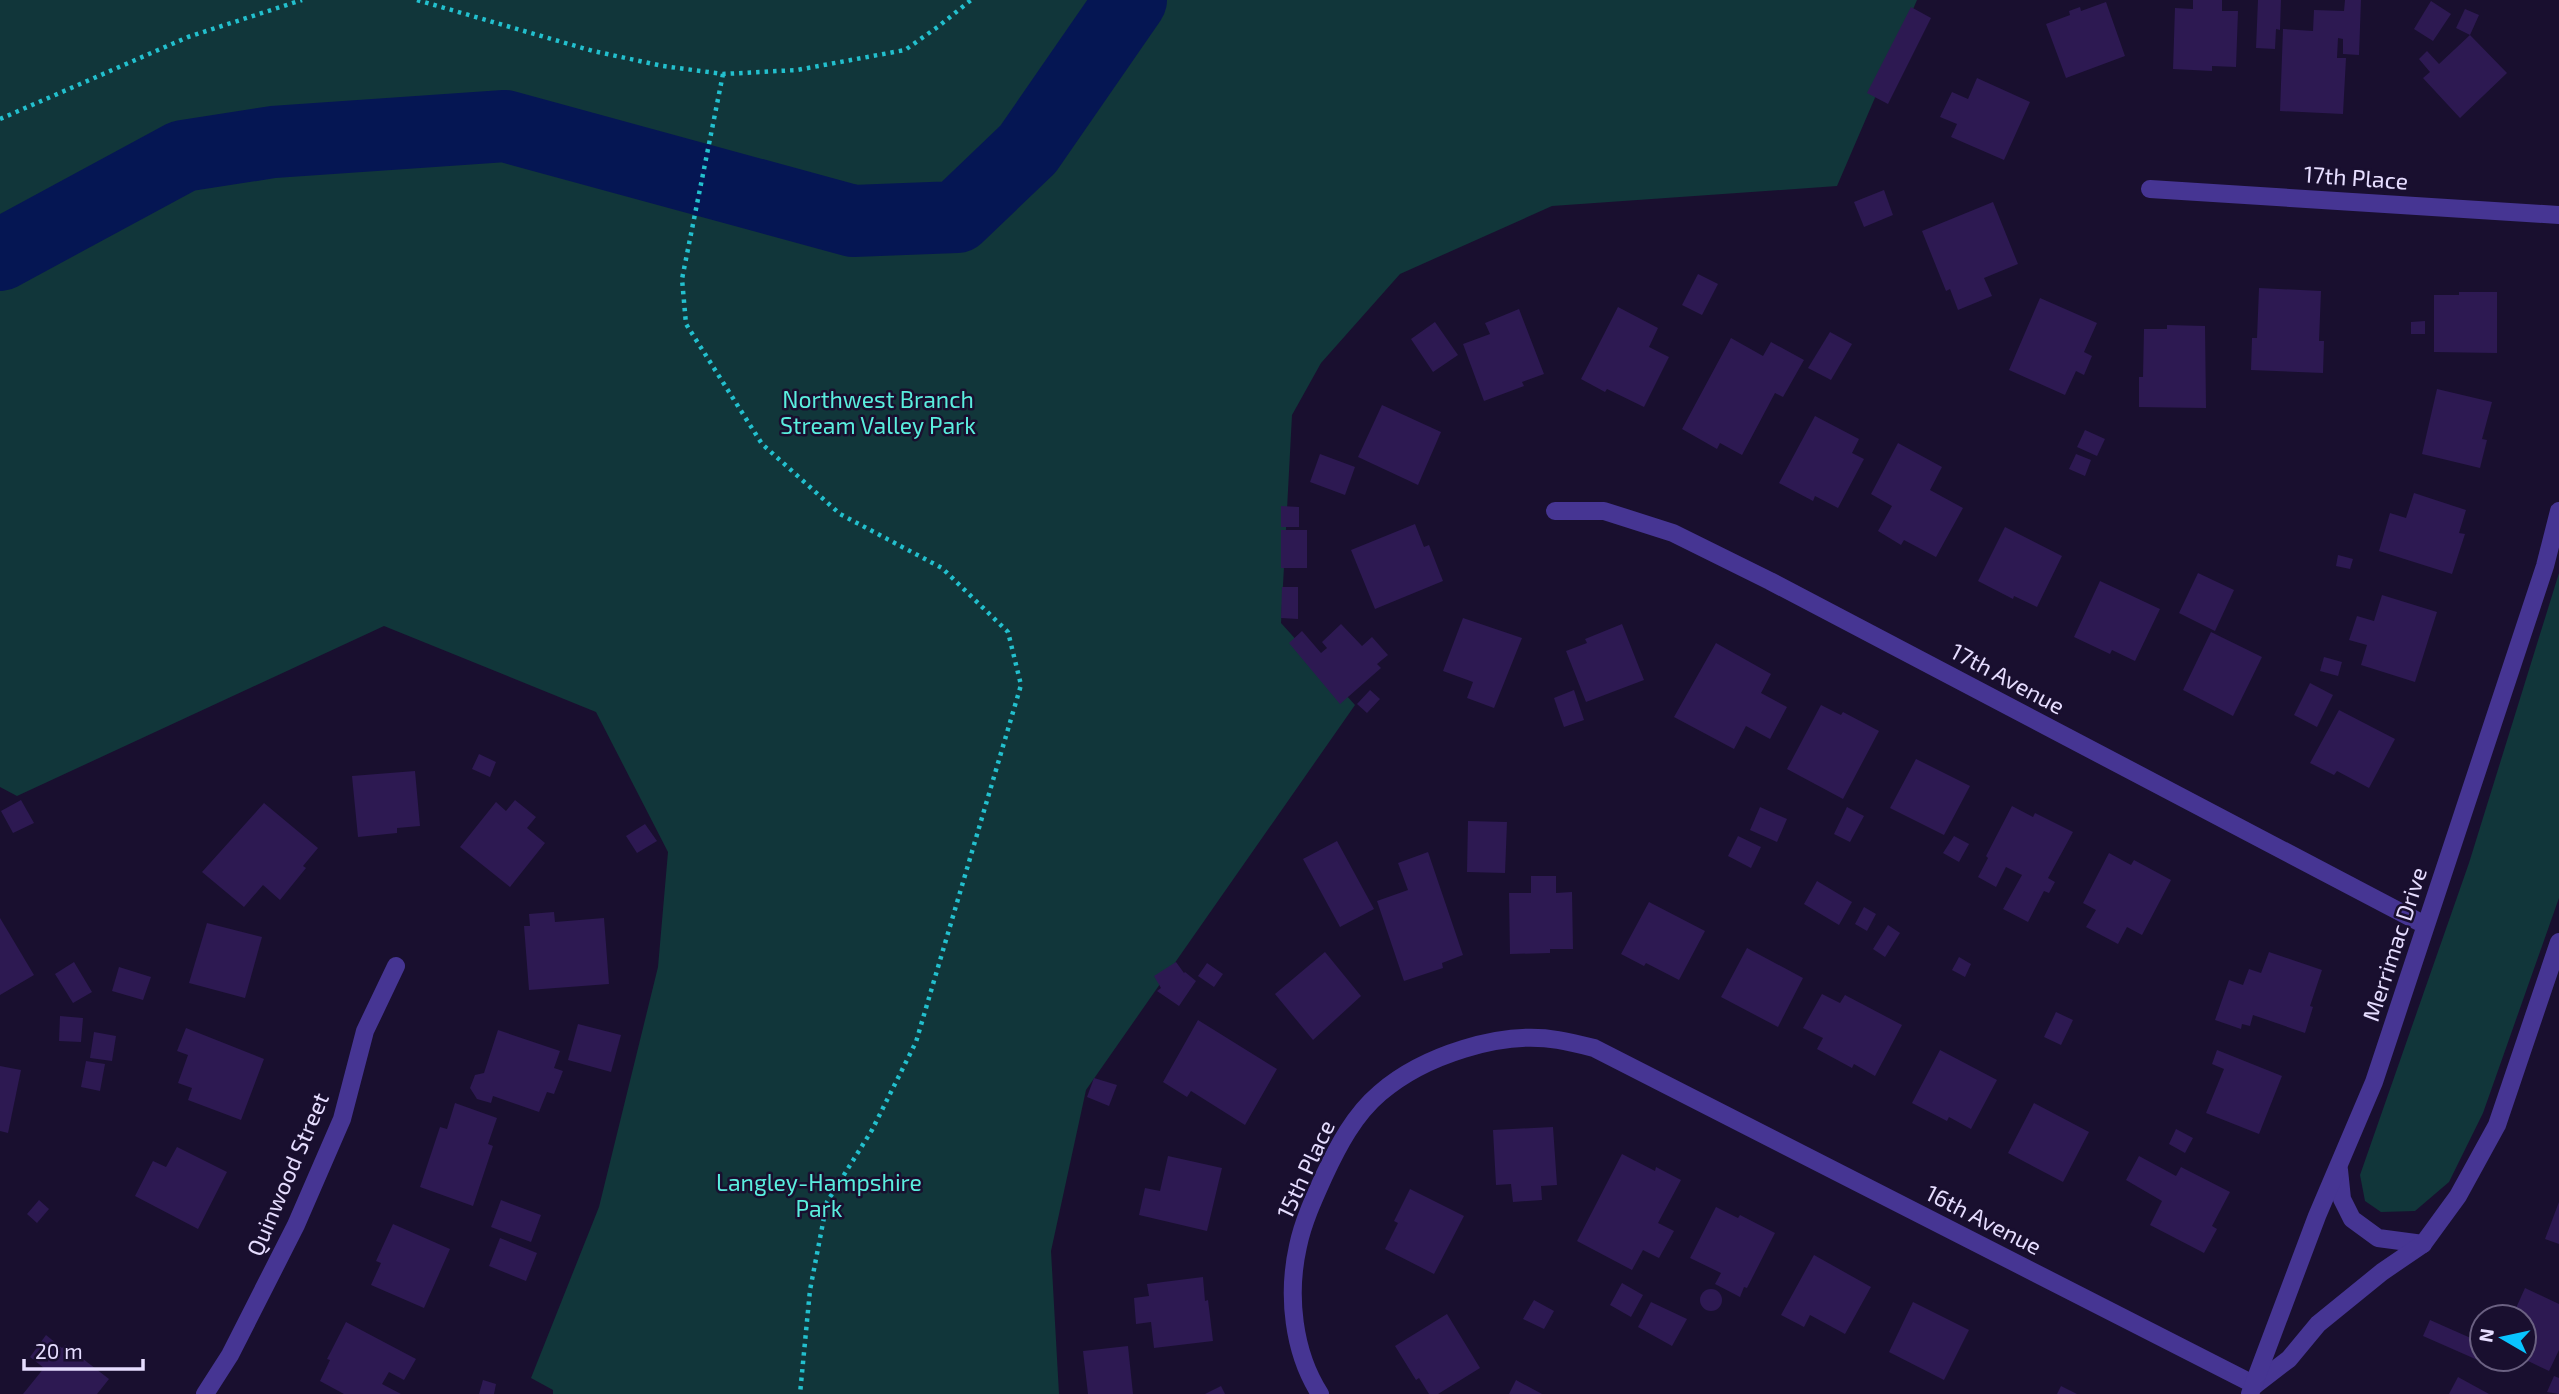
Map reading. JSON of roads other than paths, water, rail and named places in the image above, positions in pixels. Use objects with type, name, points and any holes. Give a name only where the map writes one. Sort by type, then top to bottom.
[{"type":"street","name":"17th Place","points":[[2150,189],[2559,215]]},
{"type":"street","name":"17th Avenue","points":[[1555,511],[1604,512],[1673,533],[1782,587],[2426,925]]},
{"type":"street","name":"Merrimac Drive","points":[[2253,1390],[2302,1254],[2374,1082],[2545,566],[2559,511]]},
{"type":"street","points":[[2253,1390],[2289,1359],[2318,1324],[2382,1272],[2423,1244],[2458,1196],[2497,1125],[2559,942]]},
{"type":"street","name":"Quinwood Street","points":[[205,1394],[230,1355],[296,1225],[342,1119],[365,1031],[396,966]]},
{"type":"street","name":"15th Place","points":[[1320,1394],[1308,1376],[1295,1331],[1293,1281],[1298,1245],[1330,1162],[1350,1125],[1379,1094],[1412,1071],[1464,1048],[1501,1040],[1556,1039],[1594,1048],[1690,1096]]},
{"type":"street","name":"16th Avenue","points":[[1690,1096],[2253,1390]]},
{"type":"street","points":[[2338,1166],[2342,1199],[2352,1219],[2378,1238],[2423,1244]]},
{"type":"waterway","points":[[0,255],[183,156],[273,142],[505,126],[853,221],[957,217],[1028,149],[1131,0]]},
{"type":"park label","name":"Northwest Branch Stream Valley Park","points":[[878,412]]},
{"type":"park label","name":"Langley-Hampshire Park","points":[[819,1195]]}]
